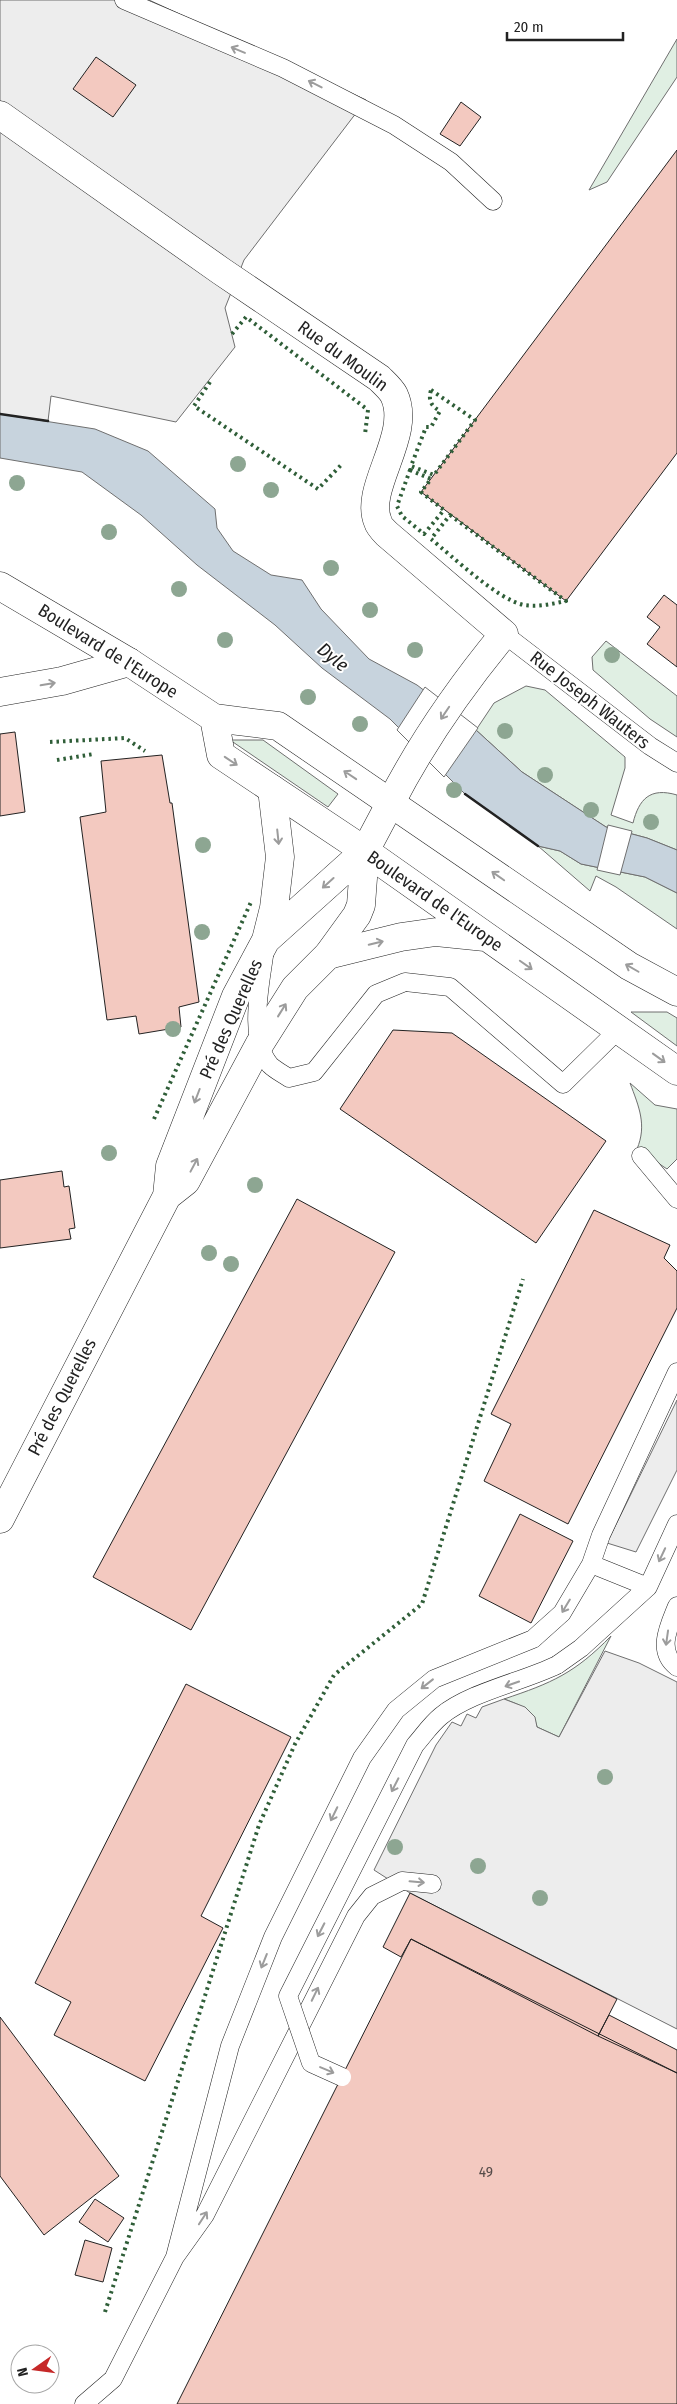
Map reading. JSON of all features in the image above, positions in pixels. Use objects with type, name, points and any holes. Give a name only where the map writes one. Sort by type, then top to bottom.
[{"type":"street","name":"Rue du Moulin","points":[[0,115],[221,271],[379,378],[389,388],[394,394],[399,411],[392,453],[374,500],[378,522],[387,534],[504,634]]},
{"type":"street","name":"Boulevard de l'Europe","points":[[0,586],[129,662],[214,718],[278,726],[629,966],[677,992]]},
{"type":"street","points":[[391,802],[412,762],[472,672],[504,634]]},
{"type":"street","points":[[0,692],[62,681],[129,662]]},
{"type":"street","name":"Boulevard de l'Europe","points":[[214,718],[221,755],[365,852],[677,1071]]},
{"type":"street","points":[[266,940],[274,908],[280,857],[272,789]]},
{"type":"street","name":"Pré des Querelles","points":[[0,1519],[167,1196],[170,1166],[236,996],[266,940],[365,852],[391,802]]},
{"type":"street","name":"Pré des Querelles","points":[[167,1196],[186,1181],[259,1045],[295,988],[328,955],[357,915],[361,905],[365,852]]},
{"type":"street","points":[[328,955],[401,937],[436,932],[486,937]]},
{"type":"lane","points":[[124,0],[283,68],[394,125],[451,162],[493,201]]},
{"type":"lane","name":"Rue Joseph Wauters","points":[[504,634],[650,746],[677,763]]},
{"type":"lane","points":[[266,940],[257,1004],[259,1045],[270,1065],[289,1078],[314,1072],[376,994],[405,982],[450,987],[563,1084],[619,1029]]},
{"type":"lane","points":[[641,1156],[677,1199]]},
{"type":"lane","points":[[175,2257],[230,2046],[273,1937],[362,1758],[396,1710],[434,1679],[533,1639],[562,1612],[591,1564],[601,1535],[677,1372]]},
{"type":"lane","points":[[342,2077],[311,2063],[288,1996],[415,1745],[440,1716],[472,1697],[531,1678],[557,1665],[581,1648],[648,1587],[677,1524]]},
{"type":"lane","points":[[591,1564],[648,1587]]},
{"type":"lane","points":[[677,1606],[667,1632],[665,1649],[671,1663],[677,1667]]},
{"type":"lane","points":[[84,2404],[113,2378],[175,2257],[205,2215],[321,1980],[356,1916],[372,1896],[402,1881],[432,1884]]},
{"type":"green space","points":[[677,39],[677,77],[607,182],[589,190]]},
{"type":"green space","points":[[606,641],[677,696],[677,737],[650,719],[593,670],[592,657]]},
{"type":"green space","points":[[526,686],[545,690],[625,757],[625,768],[611,815],[633,823],[642,801],[647,797],[660,793],[677,795],[677,850],[647,838],[606,827],[522,772],[476,730],[494,703]]},
{"type":"green space","points":[[230,740],[263,740],[338,794],[328,807]]},
{"type":"green space","points":[[538,846],[560,851],[581,864],[645,877],[677,893],[677,929],[616,887],[596,876],[590,891]]},
{"type":"green space","points":[[631,1012],[667,1012],[677,1018],[677,1046]]},
{"type":"green space","points":[[630,1083],[655,1105],[677,1109],[677,1159],[667,1169],[637,1149],[642,1124],[639,1108]]},
{"type":"green space","points":[[611,1636],[559,1737],[537,1727],[529,1712],[504,1699],[536,1688],[574,1668]]},
{"type":"shaded area","points":[[0,0],[149,0],[366,100],[244,260],[225,308],[235,347],[176,422],[51,396],[48,421],[0,414]]},
{"type":"shaded area","points":[[677,1400],[677,1470],[636,1552],[607,1543]]},
{"type":"shaded area","points":[[605,1651],[639,1663],[677,1682],[677,2029],[410,1893],[374,1870],[436,1745],[452,1722],[461,1726],[467,1714],[476,1718],[482,1707],[504,1699],[525,1707],[535,1717],[537,1727],[559,1737]]},
{"type":"water","name":"Dyle","points":[[0,414],[95,429],[148,451],[215,509],[217,528],[233,551],[271,575],[302,580],[321,609],[369,659],[417,685],[476,730],[522,772],[606,827],[647,838],[677,850],[677,893],[645,877],[581,864],[560,851],[538,846],[465,794],[390,719],[322,668],[275,625],[197,565],[141,515],[82,472],[0,458]]},
{"type":"pier","points":[[425,687],[478,728],[444,777],[397,730]]},
{"type":"pier","points":[[608,825],[632,831],[620,875],[597,870]]},
{"type":"building","points":[[96,57],[136,85],[113,117],[73,89]]},
{"type":"building","points":[[461,102],[481,117],[460,146],[440,134]]},
{"type":"building","points":[[677,150],[677,453],[566,601],[421,492]]},
{"type":"building","points":[[664,595],[677,605],[677,667],[647,644],[660,627],[647,617]]},
{"type":"building","points":[[15,732],[25,812],[0,816],[0,734]]},
{"type":"building","points":[[162,755],[170,803],[172,803],[199,1002],[179,1007],[181,1027],[139,1034],[136,1016],[107,1020],[80,817],[106,812],[101,761]]},
{"type":"building","points":[[393,1030],[452,1033],[606,1141],[536,1243],[340,1109]]},
{"type":"building","points":[[62,1171],[64,1187],[69,1186],[75,1228],[69,1229],[71,1239],[0,1248],[0,1180]]},
{"type":"building","points":[[297,1199],[395,1252],[191,1630],[93,1577]]},
{"type":"building","points":[[594,1210],[670,1245],[664,1258],[677,1271],[677,1308],[568,1524],[484,1481],[511,1424],[491,1414]]},
{"type":"building","points":[[520,1514],[573,1541],[531,1623],[479,1596]]},
{"type":"building","points":[[186,1684],[291,1737],[201,1916],[223,1928],[145,2081],[54,2035],[71,2002],[35,1983]]},
{"type":"building","points":[[410,1893],[617,1999],[598,2036],[411,1939],[401,1957],[383,1947]]},
{"type":"building","points":[[411,1939],[677,2073],[677,2404],[177,2404]]},
{"type":"building","points":[[609,2015],[677,2050],[677,2073],[598,2036]]},
{"type":"building","points":[[0,2017],[119,2176],[44,2235],[0,2176]]},
{"type":"building","points":[[95,2199],[124,2218],[108,2242],[79,2222]]},
{"type":"building","points":[[85,2240],[112,2248],[103,2282],[75,2275]]},
{"type":"hedge","points":[[232,334],[246,317],[368,410],[365,434]]},
{"type":"hedge","points":[[210,382],[194,406],[318,489],[343,463]]},
{"type":"hedge","points":[[431,390],[475,420],[434,475],[411,466],[426,427],[431,427],[440,411],[431,402],[431,390]]},
{"type":"hedge","points":[[410,470],[431,479],[421,492],[444,510],[424,534],[402,516],[397,506],[410,470]]},
{"type":"hedge","points":[[450,515],[566,601],[529,606],[501,595],[431,539],[450,515]]},
{"type":"hedge","points":[[50,742],[125,738],[145,751]]},
{"type":"hedge","points":[[57,760],[94,754]]},
{"type":"hedge","points":[[154,1119],[251,902]]},
{"type":"hedge","points":[[105,2312],[259,1825],[295,1744],[334,1675],[422,1604],[523,1279]]},
{"type":"wall","points":[[0,414],[48,421]]},
{"type":"wall","points":[[465,794],[538,846]]}]
